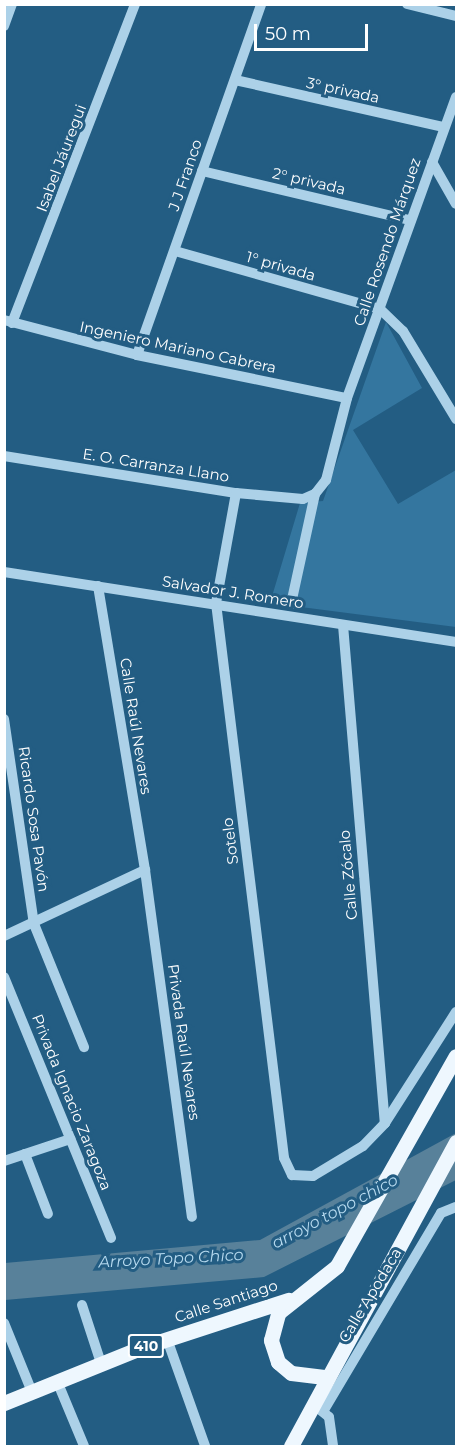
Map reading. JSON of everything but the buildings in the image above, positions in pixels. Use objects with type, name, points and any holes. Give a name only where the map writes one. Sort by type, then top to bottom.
[{"type":"main road","name":"410","points":[[291,1299],[329,1275],[347,1250],[404,1143],[456,1056]]},
{"type":"main road","name":"Calle Apodaca","points":[[291,1446],[318,1408],[324,1377],[456,1142]]},
{"type":"main road","name":"Calle Santiago","points":[[4,1403],[101,1363],[291,1299]]},
{"type":"main road","points":[[291,1299],[273,1329],[275,1354],[291,1373],[324,1377]]},
{"type":"street","points":[[4,26],[12,4]]},
{"type":"street","name":"Isabel Jáuregui","points":[[8,322],[135,4]]},
{"type":"street","name":"J J Franco","points":[[136,356],[261,4]]},
{"type":"street","points":[[407,4],[456,15]]},
{"type":"street","name":"3° privada","points":[[234,80],[444,127]]},
{"type":"street","name":"Calle Rosendo Márquez","points":[[291,603],[315,494],[326,480],[347,398],[380,309],[409,219],[456,97]]},
{"type":"street","points":[[432,162],[456,204]]},
{"type":"street","name":"2° privada","points":[[202,171],[409,219]]},
{"type":"street","name":"1° privada","points":[[175,251],[380,309]]},
{"type":"street","points":[[380,309],[403,331],[456,419]]},
{"type":"street","name":"Ingeniero Mariano Cabrera","points":[[8,322],[136,356],[347,398]]},
{"type":"street","name":"E. O. Carranza Llano","points":[[4,456],[236,493],[303,499],[315,494]]},
{"type":"street","name":"Sotelo","points":[[236,493],[216,603],[284,1158],[288,1171],[300,1179],[343,1159],[385,1123]]},
{"type":"street","name":"Salvador J. Romero","points":[[4,572],[216,603],[456,642]]},
{"type":"street","name":"Calle Raúl Nevares","points":[[98,586],[145,870]]},
{"type":"street","name":"Calle Zócalo","points":[[343,625],[385,1123]]},
{"type":"street","name":"Ricardo Sosa Pavón","points":[[4,719],[10,807],[34,924],[84,1047]]},
{"type":"street","points":[[4,936],[34,924],[145,870]]},
{"type":"street","name":"Privada Raúl Nevares","points":[[145,870],[192,1217]]},
{"type":"street","name":"Privada Ignacio Zaragoza","points":[[4,977],[111,1238]]},
{"type":"street","points":[[385,1123],[456,1012]]},
{"type":"street","points":[[4,1161],[70,1139]]},
{"type":"street","points":[[25,1154],[48,1214]]},
{"type":"street","name":"Calle Apodaca","points":[[318,1408],[441,1213],[455,1207]]},
{"type":"street","points":[[82,1305],[101,1363]]},
{"type":"street","points":[[4,1323],[32,1392]]},
{"type":"street","points":[[168,1340],[205,1446]]},
{"type":"street","points":[[57,1382],[84,1446]]},
{"type":"street","points":[[318,1408],[333,1446]]},
{"type":"shaded area","points":[[386,322],[422,388],[353,430],[398,504],[456,470],[456,627],[270,603],[300,503],[323,501]]},
{"type":"water","points":[[456,1133],[456,1180],[264,1277],[5,1300],[5,1263],[260,1240]]},
{"type":"water label","name":"arroyo topo chico","points":[[335,1212]]},
{"type":"water label","name":"Arroyo Topo Chico","points":[[171,1259]]}]
